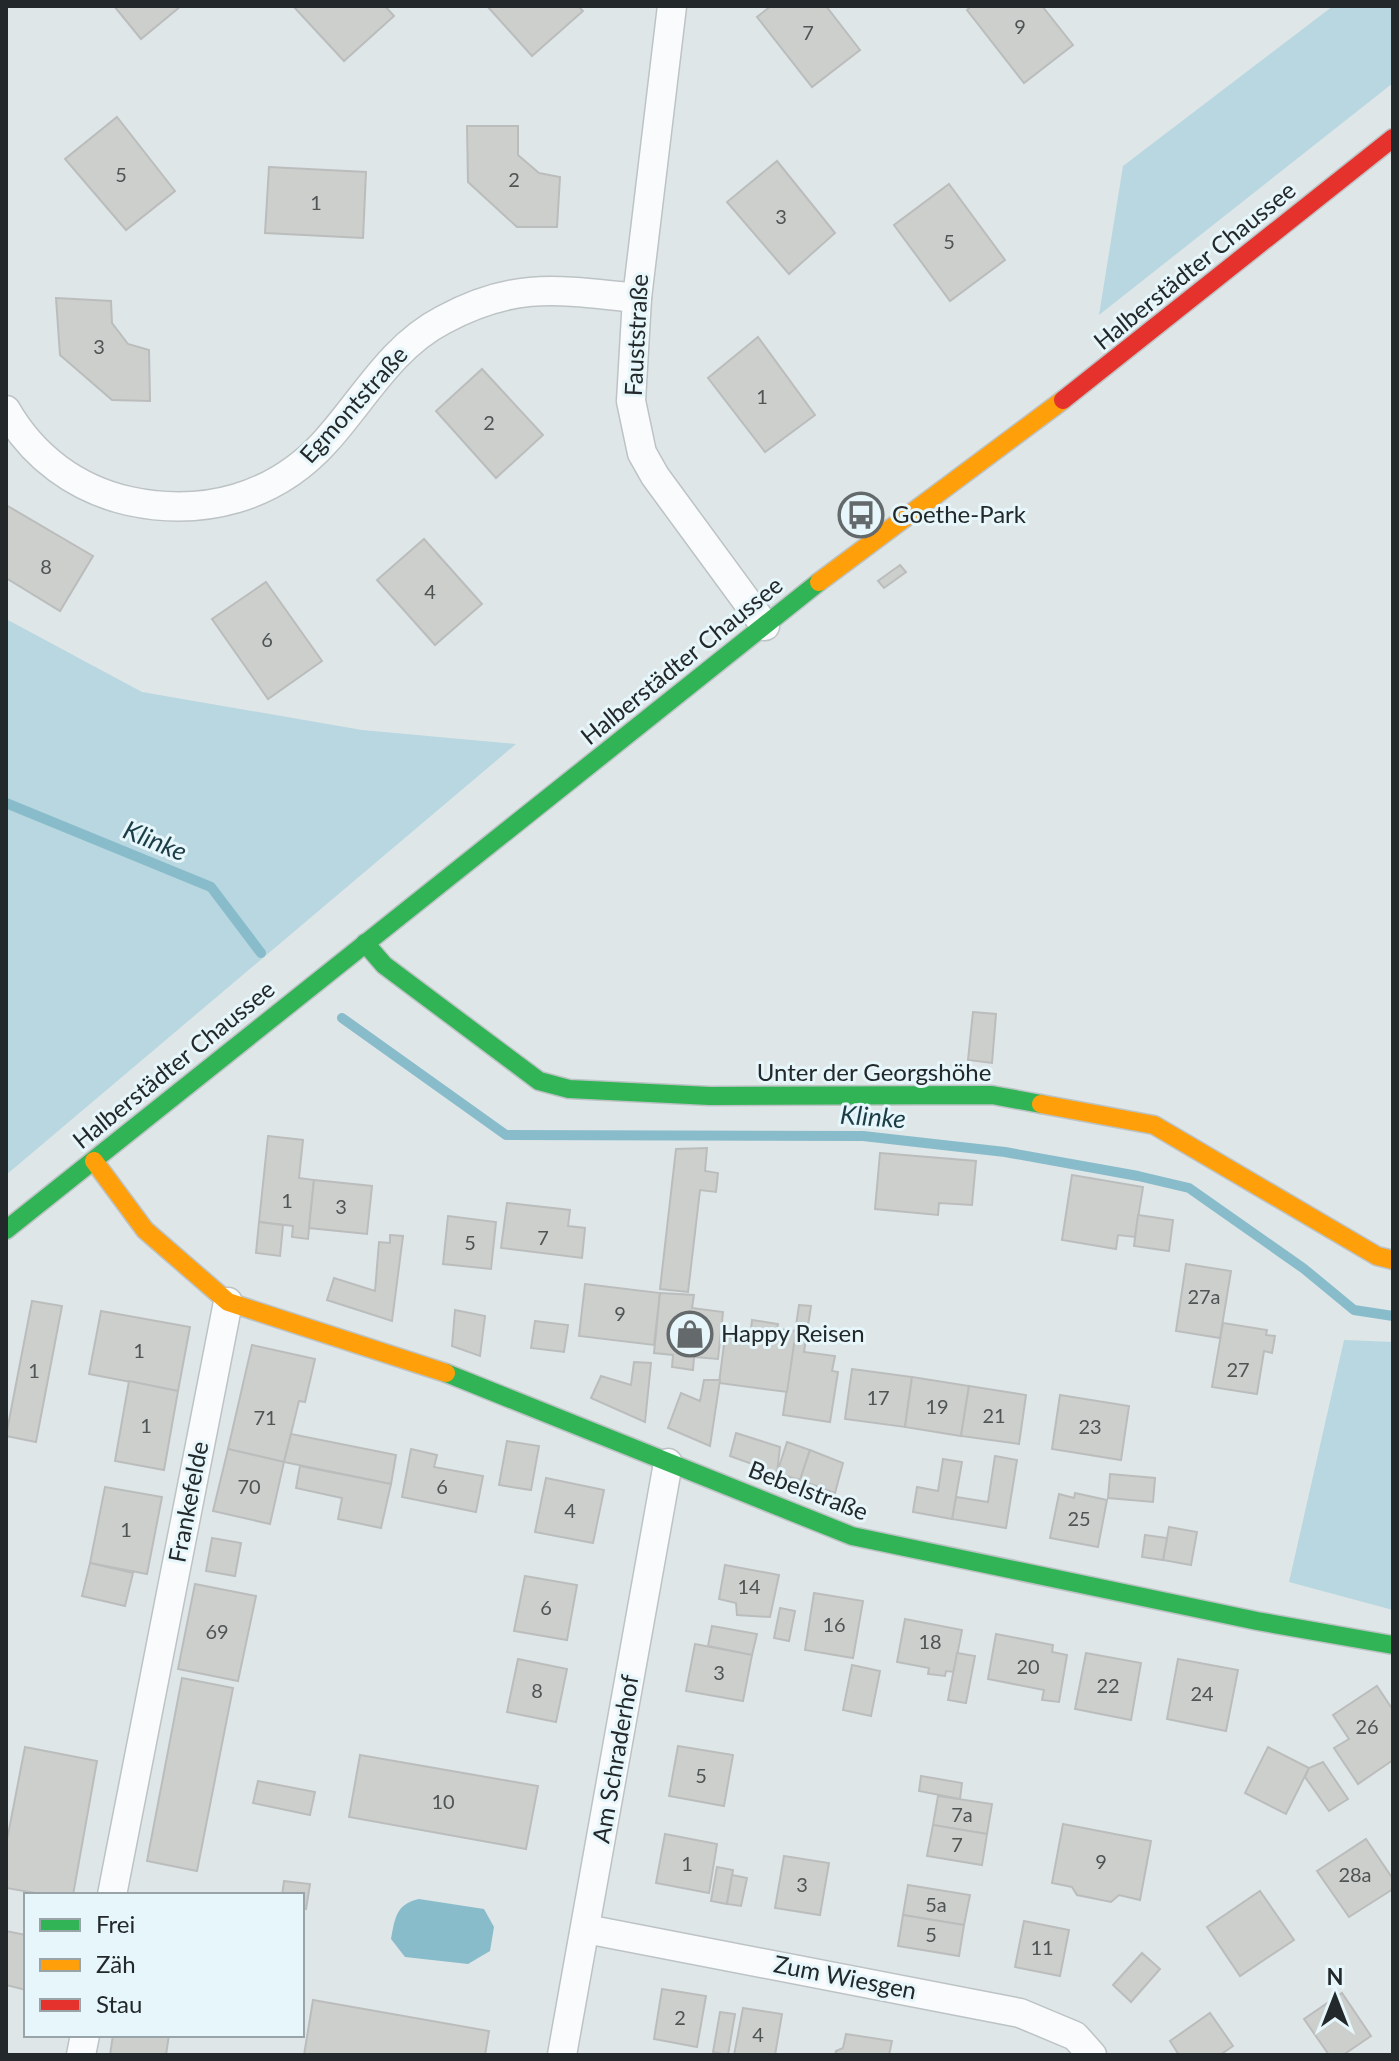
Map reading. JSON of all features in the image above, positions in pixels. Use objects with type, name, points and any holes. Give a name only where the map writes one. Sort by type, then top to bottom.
[{"type":"street","name":"Fauststraße","points":[[672,6],[637,298],[631,401],[642,453],[670,498],[765,626]]},
{"type":"street","name":"Halberstädter Chaussee","points":[[6,1230],[871,541],[1114,362],[1393,138]]},
{"type":"street","name":"Egmontstraße","points":[[6,410],[18,430],[42,456],[73,480],[105,495],[168,507],[214,505],[271,487],[299,466],[325,442],[386,365],[418,336],[465,308],[492,297],[520,291],[548,290],[637,298]]},
{"type":"street","name":"Unter der Georgshöhe","points":[[365,943],[384,965],[539,1081],[569,1089],[710,1096],[992,1095],[1154,1125],[1377,1256],[1393,1260]]},
{"type":"street","points":[[94,1161],[145,1230],[228,1302]]},
{"type":"street","name":"Bebelstraße","points":[[228,1302],[469,1380],[852,1536],[1257,1621],[1393,1645]]},
{"type":"street","name":"Frankefelde","points":[[112,1893],[228,1302]]},
{"type":"street","name":"Am Schraderhof","points":[[562,2055],[668,1463]]},
{"type":"street","name":"Zum Wiesgen","points":[[586,1929],[1020,2013],[1075,2036],[1092,2055]]},
{"type":"shaded area","points":[[1333,6],[1393,6],[1393,83],[1099,315],[1123,166]]},
{"type":"shaded area","points":[[6,619],[142,692],[362,730],[516,744],[6,1175]]},
{"type":"shaded area","points":[[1344,1340],[1393,1342],[1393,1610],[1289,1582]]},
{"type":"shaded area","points":[[419,1899],[484,1909],[494,1927],[490,1951],[468,1964],[405,1957],[391,1939],[394,1925],[401,1908]]},
{"type":"building","points":[[114,6],[181,6],[141,39]]},
{"type":"building","points":[[293,6],[385,6],[394,16],[344,61]]},
{"type":"building","points":[[487,6],[578,6],[583,11],[532,56]]},
{"type":"building","points":[[771,6],[826,6],[860,50],[812,87],[757,17]]},
{"type":"building","points":[[971,6],[1042,6],[1073,45],[1024,83],[967,10]]},
{"type":"building","points":[[117,117],[175,191],[126,230],[65,159]]},
{"type":"building","points":[[467,126],[518,126],[518,155],[539,173],[560,177],[557,227],[517,227],[468,182]]},
{"type":"building","points":[[777,161],[835,233],[789,274],[727,202]]},
{"type":"building","points":[[269,167],[366,172],[363,238],[265,233]]},
{"type":"building","points":[[949,184],[1005,260],[950,301],[894,225]]},
{"type":"building","points":[[56,298],[111,301],[112,323],[128,344],[149,350],[150,401],[112,400],[60,355]]},
{"type":"building","points":[[758,337],[815,415],[765,452],[708,378]]},
{"type":"building","points":[[482,369],[543,435],[496,478],[436,411]]},
{"type":"building","points":[[857,495],[863,503],[846,515],[841,508]]},
{"type":"building","points":[[6,505],[93,556],[60,611],[6,578]]},
{"type":"building","points":[[424,539],[482,604],[435,645],[377,580]]},
{"type":"building","points":[[900,565],[906,572],[884,588],[878,581]]},
{"type":"building","points":[[266,582],[322,661],[268,699],[212,619]]},
{"type":"building","points":[[973,1012],[996,1014],[992,1063],[968,1060]]},
{"type":"building","points":[[268,1136],[303,1140],[299,1178],[314,1180],[308,1239],[292,1237],[293,1226],[259,1222]]},
{"type":"building","points":[[707,1148],[705,1171],[718,1173],[716,1192],[700,1190],[688,1292],[660,1289],[676,1149]]},
{"type":"building","points":[[880,1153],[976,1161],[972,1205],[939,1203],[938,1215],[875,1209]]},
{"type":"building","points":[[1072,1175],[1143,1187],[1135,1237],[1118,1235],[1116,1249],[1062,1240]]},
{"type":"building","points":[[314,1180],[372,1186],[367,1234],[309,1228]]},
{"type":"building","points":[[507,1203],[570,1210],[568,1226],[585,1228],[582,1258],[501,1248]]},
{"type":"building","points":[[1138,1215],[1173,1220],[1169,1251],[1134,1246]]},
{"type":"building","points":[[448,1216],[496,1222],[491,1269],[443,1264]]},
{"type":"building","points":[[259,1222],[283,1225],[280,1256],[256,1253]]},
{"type":"building","points":[[390,1235],[403,1236],[392,1321],[327,1300],[334,1278],[375,1291],[379,1242],[390,1243]]},
{"type":"building","points":[[1186,1264],[1231,1271],[1220,1338],[1176,1331]]},
{"type":"building","points":[[585,1284],[660,1293],[654,1345],[579,1336]]},
{"type":"building","points":[[660,1293],[694,1295],[692,1308],[723,1312],[718,1359],[694,1357],[693,1370],[672,1367],[673,1355],[654,1353]]},
{"type":"building","points":[[32,1301],[62,1306],[36,1442],[6,1436]]},
{"type":"building","points":[[799,1305],[811,1306],[804,1352],[835,1356],[832,1371],[838,1372],[830,1422],[783,1415]]},
{"type":"building","points":[[455,1310],[485,1316],[480,1356],[452,1346]]},
{"type":"building","points":[[101,1311],[190,1327],[178,1391],[89,1374]]},
{"type":"building","points":[[752,1320],[778,1324],[777,1329],[796,1331],[787,1392],[719,1383],[725,1337],[750,1340]]},
{"type":"building","points":[[535,1321],[568,1325],[564,1352],[531,1348]]},
{"type":"building","points":[[1223,1323],[1267,1330],[1266,1335],[1275,1336],[1272,1353],[1264,1351],[1257,1394],[1212,1387]]},
{"type":"building","points":[[252,1345],[315,1359],[305,1402],[299,1401],[284,1462],[228,1449]]},
{"type":"building","points":[[634,1362],[651,1363],[645,1422],[591,1398],[601,1376],[631,1385]]},
{"type":"building","points":[[852,1369],[912,1377],[905,1427],[845,1419]]},
{"type":"building","points":[[912,1377],[969,1386],[961,1436],[905,1427]]},
{"type":"building","points":[[704,1380],[720,1380],[710,1446],[668,1428],[681,1393],[700,1401]]},
{"type":"building","points":[[129,1381],[178,1391],[164,1470],[115,1461]]},
{"type":"building","points":[[969,1386],[1026,1395],[1019,1444],[961,1436]]},
{"type":"building","points":[[1060,1395],[1129,1406],[1121,1460],[1052,1449]]},
{"type":"building","points":[[736,1433],[780,1447],[777,1473],[730,1456]]},
{"type":"building","points":[[291,1434],[396,1455],[391,1484],[284,1462]]},
{"type":"building","points":[[507,1441],[539,1446],[531,1490],[499,1485]]},
{"type":"building","points":[[787,1442],[810,1450],[800,1480],[777,1473]]},
{"type":"building","points":[[228,1449],[284,1462],[270,1524],[213,1511]]},
{"type":"building","points":[[411,1449],[437,1455],[434,1467],[483,1476],[476,1512],[402,1497]]},
{"type":"building","points":[[810,1450],[843,1463],[835,1493],[800,1480]]},
{"type":"building","points":[[995,1456],[1017,1460],[1006,1528],[952,1519],[956,1497],[988,1502]]},
{"type":"building","points":[[943,1459],[962,1462],[952,1519],[913,1512],[917,1487],[938,1491]]},
{"type":"building","points":[[300,1466],[391,1484],[381,1528],[338,1519],[342,1498],[296,1488]]},
{"type":"building","points":[[1110,1474],[1155,1478],[1153,1502],[1108,1498]]},
{"type":"building","points":[[546,1478],[604,1490],[593,1543],[535,1532]]},
{"type":"building","points":[[105,1487],[162,1497],[147,1574],[90,1563]]},
{"type":"building","points":[[1075,1493],[1107,1500],[1098,1547],[1050,1538],[1059,1494],[1074,1498]]},
{"type":"building","points":[[1169,1527],[1197,1532],[1191,1565],[1163,1560]]},
{"type":"building","points":[[1145,1535],[1167,1538],[1163,1560],[1142,1557]]},
{"type":"building","points":[[212,1538],[241,1543],[235,1576],[206,1571]]},
{"type":"building","points":[[90,1563],[133,1573],[125,1606],[82,1596]]},
{"type":"building","points":[[725,1565],[779,1575],[770,1617],[737,1615],[736,1603],[719,1599]]},
{"type":"building","points":[[525,1576],[577,1585],[567,1640],[514,1631]]},
{"type":"building","points":[[195,1584],[256,1596],[238,1681],[178,1669]]},
{"type":"building","points":[[814,1593],[863,1601],[853,1658],[805,1650]]},
{"type":"building","points":[[780,1608],[795,1611],[789,1641],[774,1638]]},
{"type":"building","points":[[905,1619],[962,1630],[954,1672],[946,1671],[945,1676],[928,1674],[929,1668],[897,1662]]},
{"type":"building","points":[[712,1626],[757,1634],[752,1655],[708,1646]]},
{"type":"building","points":[[996,1634],[1053,1645],[1052,1652],[1067,1655],[1059,1702],[1042,1700],[1044,1690],[988,1679]]},
{"type":"building","points":[[695,1644],[752,1655],[743,1701],[686,1691]]},
{"type":"building","points":[[957,1653],[975,1656],[966,1703],[948,1700]]},
{"type":"building","points":[[1086,1653],[1141,1663],[1131,1720],[1075,1709]]},
{"type":"building","points":[[518,1659],[567,1669],[556,1722],[507,1712]]},
{"type":"building","points":[[1178,1659],[1238,1670],[1226,1731],[1167,1719]]},
{"type":"building","points":[[852,1665],[880,1671],[871,1716],[843,1710]]},
{"type":"building","points":[[182,1678],[233,1688],[197,1871],[147,1861]]},
{"type":"building","points":[[1377,1686],[1393,1710],[1393,1760],[1358,1784],[1334,1748],[1349,1739],[1333,1715]]},
{"type":"building","points":[[678,1746],[733,1755],[724,1806],[669,1796]]},
{"type":"building","points":[[25,1747],[97,1761],[73,1893],[35,1893],[6,1888],[6,1845]]},
{"type":"building","points":[[1268,1747],[1309,1768],[1286,1814],[1245,1793]]},
{"type":"building","points":[[360,1755],[538,1786],[526,1849],[349,1817]]},
{"type":"building","points":[[1323,1762],[1348,1799],[1329,1811],[1305,1777],[1309,1768]]},
{"type":"building","points":[[921,1776],[962,1783],[960,1799],[919,1791]]},
{"type":"building","points":[[258,1781],[315,1792],[310,1815],[253,1803]]},
{"type":"building","points":[[938,1796],[992,1804],[987,1834],[933,1825]]},
{"type":"building","points":[[1063,1824],[1151,1841],[1140,1900],[1119,1895],[1111,1902],[1077,1895],[1072,1887],[1052,1883]]},
{"type":"building","points":[[933,1825],[987,1834],[982,1865],[927,1856]]},
{"type":"building","points":[[665,1834],[717,1844],[709,1893],[656,1883]]},
{"type":"building","points":[[1366,1839],[1393,1879],[1393,1889],[1349,1917],[1317,1871]]},
{"type":"building","points":[[784,1856],[829,1863],[820,1915],[775,1908]]},
{"type":"building","points":[[717,1867],[733,1870],[727,1904],[711,1901]]},
{"type":"building","points":[[732,1875],[747,1878],[741,1906],[727,1904]]},
{"type":"building","points":[[284,1881],[310,1884],[306,1909],[304,1893],[282,1893]]},
{"type":"building","points":[[908,1885],[970,1895],[964,1925],[903,1915]]},
{"type":"building","points":[[1260,1891],[1294,1940],[1240,1976],[1207,1927]]},
{"type":"building","points":[[903,1915],[964,1925],[959,1956],[898,1946]]},
{"type":"building","points":[[1024,1921],[1069,1930],[1060,1976],[1015,1967]]},
{"type":"building","points":[[6,1931],[24,1935],[24,1990],[6,1985]]},
{"type":"building","points":[[1142,1953],[1160,1969],[1131,2002],[1113,1985]]},
{"type":"building","points":[[662,1989],[706,1996],[697,2047],[654,2039]]},
{"type":"building","points":[[1342,1993],[1371,2036],[1343,2055],[1329,2055],[1304,2019]]},
{"type":"building","points":[[313,2000],[489,2031],[485,2055],[304,2055]]},
{"type":"building","points":[[743,2008],[782,2014],[775,2055],[734,2055]]},
{"type":"building","points":[[720,2012],[735,2014],[728,2055],[713,2052]]},
{"type":"building","points":[[1210,2013],[1233,2046],[1220,2055],[1179,2055],[1170,2041]]},
{"type":"building","points":[[846,2034],[892,2041],[889,2055],[835,2055],[843,2048]]},
{"type":"building","points":[[113,2037],[169,2037],[166,2055],[110,2055]]},
{"type":"waterway","name":"Klinke","points":[[6,803],[211,887],[261,953]]},
{"type":"waterway","name":"Klinke","points":[[342,1018],[506,1135],[863,1136],[1005,1152],[1138,1176],[1189,1188],[1303,1268],[1354,1310],[1393,1316]]},
{"type":"traffic: fast","points":[[6,1230],[819,582]]},
{"type":"traffic: fast","points":[[365,943],[384,965],[539,1081],[569,1089],[710,1096],[992,1095],[1041,1104]]},
{"type":"traffic: fast","points":[[446,1373],[852,1536],[1257,1621],[1393,1645]]},
{"type":"traffic: slow","points":[[819,582],[1063,400]]},
{"type":"traffic: slow","points":[[1041,1104],[1154,1125],[1377,1256],[1393,1260]]},
{"type":"traffic: slow","points":[[94,1161],[145,1230],[228,1302],[446,1373]]},
{"type":"traffic: jam","points":[[1063,400],[1393,138]]},
{"type":"place","name":"Goethe-Park","points":[[861,515]]},
{"type":"place","name":"Happy Reisen","points":[[690,1334]]}]
